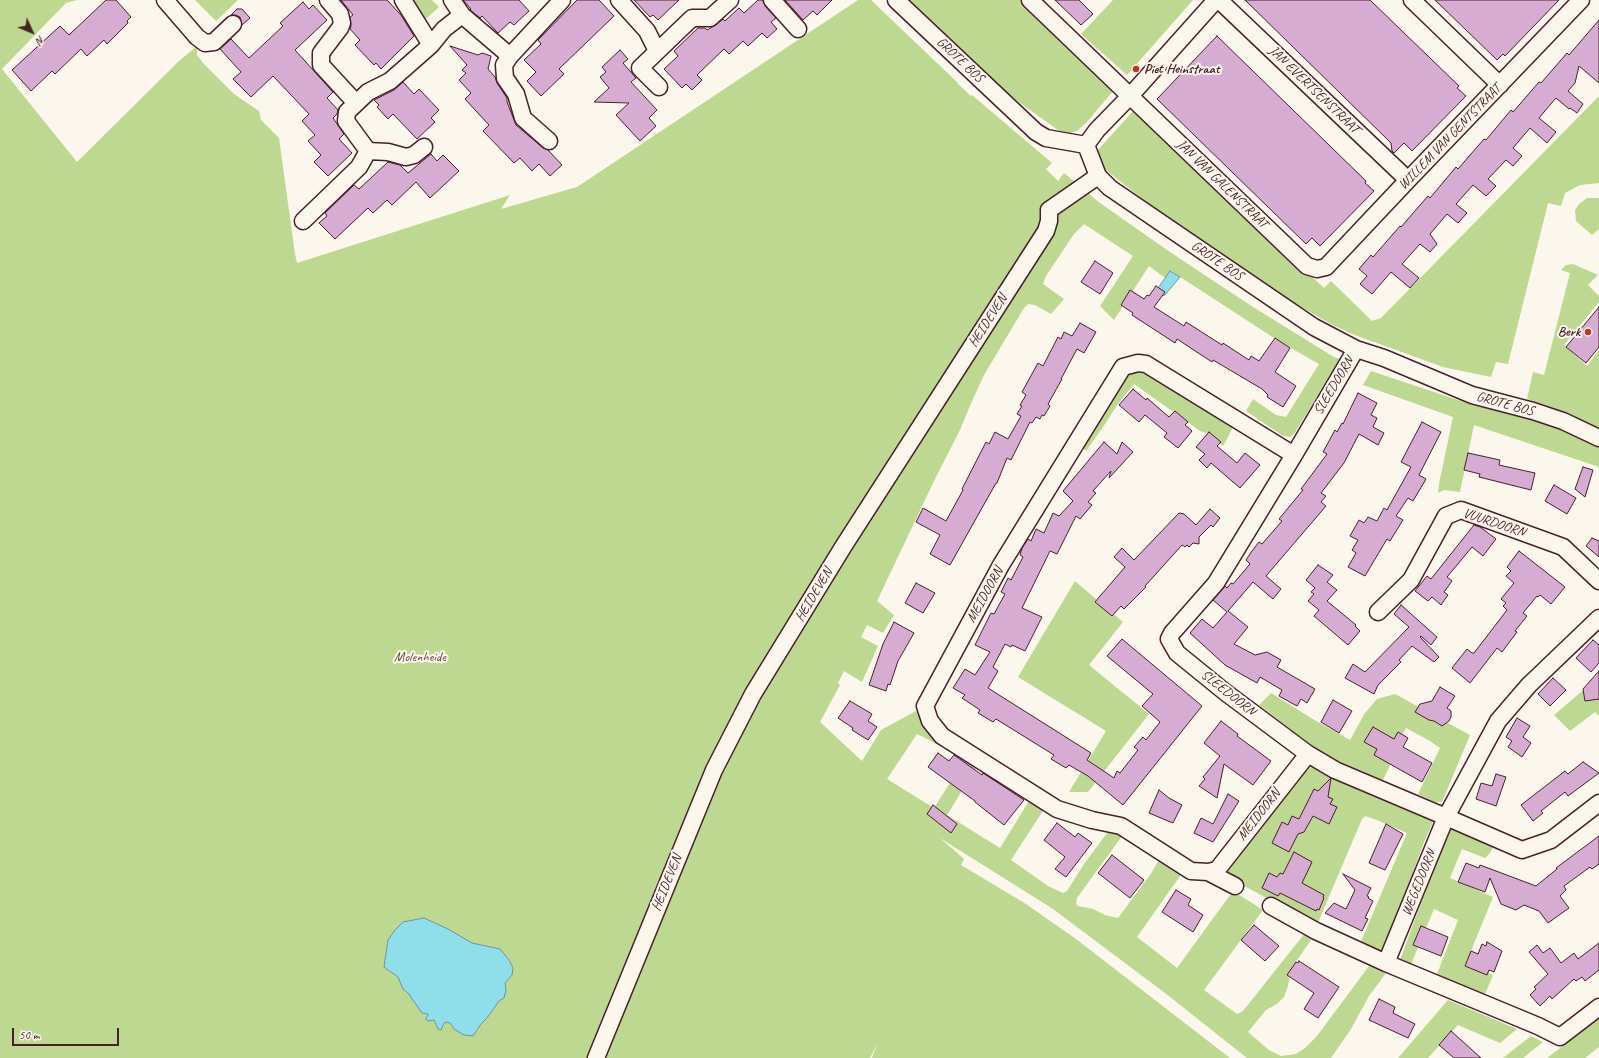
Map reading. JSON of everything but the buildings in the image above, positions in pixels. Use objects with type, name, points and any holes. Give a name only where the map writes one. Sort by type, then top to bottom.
[{"type":"street","points":[[165,0],[197,37],[205,43],[214,42],[233,24]]},
{"type":"street","points":[[328,0],[340,14],[342,22],[340,28],[321,53],[321,65],[356,103]]},
{"type":"street","points":[[403,0],[431,45]]},
{"type":"street","points":[[452,0],[462,15],[510,56]]},
{"type":"street","points":[[549,141],[523,118],[516,94],[505,78],[504,65],[510,56],[562,0]]},
{"type":"street","points":[[619,0],[647,31],[657,51]]},
{"type":"street","points":[[659,87],[640,68],[692,18],[710,18],[730,0]]},
{"type":"street","points":[[772,0],[798,29]]},
{"type":"street","name":"GROTE BOS","points":[[896,0],[1036,132],[1046,138],[1086,145],[1098,176],[1110,188],[1314,328],[1356,349],[1384,358],[1472,395],[1533,411],[1563,421],[1599,438]]},
{"type":"street","points":[[1030,0],[1130,95]]},
{"type":"street","points":[[1086,145],[1097,130],[1218,0]]},
{"type":"street","name":"JAN EVERTSENSTRAAT","points":[[1218,0],[1408,180]]},
{"type":"street","points":[[1412,0],[1500,85]]},
{"type":"street","name":"WILLEM VAN GENTSTRAAT","points":[[1317,269],[1326,267],[1581,0]]},
{"type":"street","points":[[368,151],[346,121],[347,112],[368,92],[390,80],[431,45],[444,29],[462,15]]},
{"type":"street","name":"JAN VAN GALENSTRAAT","points":[[1130,95],[1307,266],[1317,269]]},
{"type":"street","points":[[368,151],[388,152],[406,157],[414,155],[424,146]]},
{"type":"street","points":[[303,221],[359,167],[368,151]]},
{"type":"street","name":"HEIDEVEN","points":[[596,1058],[714,770],[753,694],[847,541],[1046,231],[1049,222],[1050,210],[1098,176]]},
{"type":"street","name":"SLEEDOORN","points":[[1356,349],[1294,455],[1216,582],[1172,633],[1169,640],[1177,653],[1224,692],[1308,754],[1335,770],[1446,816],[1522,850],[1551,840],[1599,803]]},
{"type":"street","name":"MEIDOORN","points":[[1294,455],[1146,364],[1138,363],[1123,367],[1001,565],[925,706],[930,721],[942,736],[1057,809],[1092,820],[1121,826],[1191,871],[1208,872],[1217,870],[1308,754]]},
{"type":"street","name":"VUURDOORN","points":[[1378,612],[1411,580],[1446,516],[1461,510],[1563,547],[1599,581]]},
{"type":"street","name":"WEGEDOORN","points":[[1386,963],[1446,816],[1498,721],[1529,685],[1599,618]]},
{"type":"street","name":"MEIDOORN","points":[[1208,872],[1235,886]]},
{"type":"street","points":[[1271,906],[1316,931],[1386,963],[1538,1026],[1560,1037],[1599,1007]]},
{"type":"green space","name":"Molenheide","points":[[0,0],[77,0],[66,3],[2,69],[77,162],[179,61],[197,46],[197,55],[204,64],[234,94],[259,111],[261,120],[279,138],[297,263],[510,195],[501,209],[577,187],[858,0],[871,0],[971,96],[972,95],[1052,163],[1046,169],[1058,181],[1064,173],[1100,203],[1170,252],[1253,307],[1334,357],[1340,359],[1294,434],[1290,437],[1283,436],[1246,411],[1253,399],[1276,415],[1286,417],[1319,364],[1277,340],[1171,271],[1165,278],[1149,266],[1114,320],[1100,306],[1133,256],[1084,224],[1074,234],[1046,276],[1043,284],[1064,299],[1051,314],[1035,305],[1028,304],[1024,308],[984,375],[960,430],[877,601],[894,615],[883,633],[867,625],[861,637],[878,646],[862,682],[844,671],[838,683],[840,685],[820,722],[862,761],[881,730],[916,711],[953,736],[943,747],[917,734],[887,779],[934,808],[972,748],[984,755],[947,815],[1000,848],[1037,788],[1052,797],[1011,860],[1048,886],[1063,893],[1067,891],[1084,864],[1113,825],[1125,832],[1077,898],[1076,904],[1078,906],[1093,909],[1105,915],[1118,918],[1150,875],[1162,855],[1185,869],[1137,937],[1177,968],[1233,891],[1263,910],[1204,990],[1237,1014],[1243,1011],[1305,933],[1313,937],[1291,969],[1288,986],[1284,997],[1277,1004],[1266,1010],[1248,1032],[1269,1050],[1281,1056],[1296,1054],[1305,1048],[1317,1036],[1369,966],[1386,973],[1369,996],[1351,1029],[1331,1058],[1247,1058],[1165,993],[1053,909],[940,838],[964,859],[961,865],[1026,904],[1076,939],[1230,1058],[872,1058],[877,1044],[870,1058],[0,1058]]},
{"type":"green space","points":[[195,0],[238,0],[216,21]]},
{"type":"green space","points":[[412,0],[432,0],[439,7],[425,20],[410,4]]},
{"type":"green space","points":[[906,0],[1020,0],[1113,87],[1114,90],[1086,123],[1077,131],[1070,133],[1058,130],[1020,103],[980,70]]},
{"type":"green space","points":[[1113,0],[1193,0],[1127,75],[1081,34]]},
{"type":"green space","points":[[1599,96],[1599,183],[1580,185],[1565,193],[1561,206],[1548,203],[1508,364],[1496,362],[1491,377],[1443,367],[1352,334],[1329,323],[1291,301],[1161,214],[1096,162],[1097,151],[1134,110],[1324,288],[1331,281],[1372,321],[1381,318]]},
{"type":"green space","points":[[1587,198],[1599,198],[1599,229],[1592,235],[1576,221],[1575,210],[1579,204]]},
{"type":"green space","points":[[1573,264],[1598,275],[1588,285],[1599,296],[1599,302],[1564,345],[1587,366],[1599,350],[1599,427],[1527,399],[1533,372],[1544,375],[1570,273],[1561,270],[1566,265]]},
{"type":"green space","points":[[1145,365],[1235,424],[1223,446],[1209,434],[1200,431],[1134,384],[1118,404],[1086,451],[1075,442],[1111,377]]},
{"type":"green space","points":[[1371,371],[1473,405],[1520,415],[1548,424],[1599,447],[1599,467],[1474,425],[1460,492],[1444,490],[1438,493],[1453,417],[1363,385]]},
{"type":"green space","points":[[1075,581],[1123,622],[1089,665],[1149,714],[1088,792],[1069,792],[1106,731],[1018,677]]},
{"type":"green space","points":[[1588,686],[1599,696],[1599,716],[1595,712],[1570,731],[1554,715]]},
{"type":"green space","points":[[1271,693],[1350,740],[1365,713],[1377,699],[1395,694],[1470,735],[1442,802],[1435,802],[1418,794],[1440,748],[1430,741],[1406,728],[1397,744],[1427,760],[1419,775],[1392,761],[1383,780],[1324,755],[1259,705]]},
{"type":"green space","points":[[1309,766],[1429,817],[1433,822],[1424,842],[1383,955],[1359,946],[1407,833],[1365,816],[1362,819],[1317,925],[1218,872]]},
{"type":"green space","points":[[1457,830],[1494,846],[1485,858],[1462,849],[1450,878],[1493,897],[1466,963],[1493,975],[1483,999],[1435,979],[1458,920],[1434,909],[1409,969],[1399,963],[1447,831]]},
{"type":"green space","points":[[1448,1000],[1517,1029],[1500,1043],[1458,1025],[1428,1058],[1398,1058]]},
{"type":"green space","points":[[1599,1018],[1599,1047],[1585,1058],[1547,1058]]},
{"type":"green space","points":[[1531,1036],[1543,1042],[1523,1058],[1503,1058]]},
{"type":"water","points":[[1170,271],[1180,277],[1164,296],[1156,291]]},
{"type":"water","points":[[424,918],[448,929],[472,943],[500,949],[509,960],[513,968],[512,975],[505,983],[506,990],[504,998],[499,1001],[473,1036],[464,1035],[454,1029],[450,1023],[447,1022],[444,1023],[441,1030],[438,1029],[434,1020],[428,1021],[426,1019],[428,1014],[422,1013],[408,993],[403,989],[398,977],[384,967],[388,940],[395,930],[403,922]]},
{"type":"place","name":"Piet Heinstraat","points":[[1136,69]]},
{"type":"place","name":"Berk","points":[[1588,332]]}]
